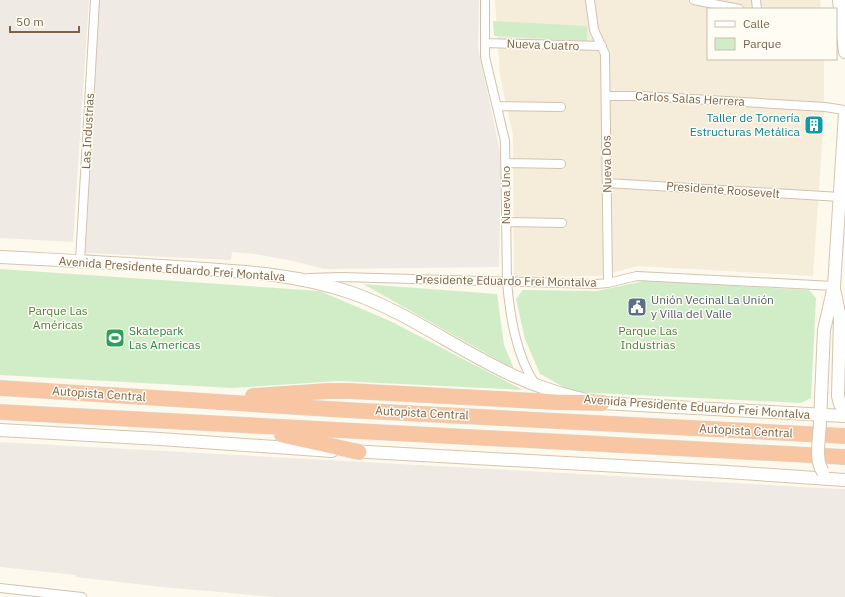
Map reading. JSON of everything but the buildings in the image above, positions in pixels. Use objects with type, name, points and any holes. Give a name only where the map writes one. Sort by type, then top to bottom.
[{"type":"highway","name":"Autopista Central","points":[[0,388],[346,410],[845,436]]},
{"type":"highway","points":[[195,400],[350,391],[602,403]]},
{"type":"highway","name":"Autopista Central","points":[[0,412],[845,457]]},
{"type":"highway","points":[[226,424],[314,441],[359,452]]},
{"type":"main road","points":[[839,0],[841,30],[845,52]]},
{"type":"main road","points":[[827,476],[820,467],[818,458],[824,330],[834,286],[845,113]]},
{"type":"main road","name":"Avenida Presidente Eduardo Frei Montalva","points":[[0,258],[80,261],[239,271],[298,278],[328,285],[376,302],[492,366],[536,386],[571,397],[602,403],[821,418],[845,416]]},
{"type":"main road","points":[[834,286],[840,317],[838,396],[840,404],[845,411]]},
{"type":"main road","points":[[0,430],[153,438],[304,450],[720,472],[827,476],[845,480]]},
{"type":"street","name":"Las Industrias","points":[[80,261],[95,0]]},
{"type":"street","name":"Nueva Uno","points":[[485,0],[485,57],[505,141],[508,300],[520,354],[527,371],[536,386]]},
{"type":"street","name":"Nueva Dos","points":[[590,0],[594,30],[605,54],[608,283]]},
{"type":"street","points":[[694,0],[734,8]]},
{"type":"street","name":"Nueva Cuatro","points":[[485,43],[602,46]]},
{"type":"street","name":"Carlos Salas Herrera","points":[[606,96],[623,95],[825,107],[845,110]]},
{"type":"street","points":[[497,106],[561,107]]},
{"type":"street","points":[[506,163],[561,164]]},
{"type":"street","name":"Presidente Roosevelt","points":[[607,183],[840,198]]},
{"type":"street","points":[[506,222],[562,223]]},
{"type":"street","name":"Presidente Eduardo Frei Montalva","points":[[298,278],[341,277],[596,284],[608,283],[637,276],[834,286]]},
{"type":"street","points":[[0,588],[82,597]]},
{"type":"shaded area","points":[[0,0],[89,0],[73,242],[0,238]]},
{"type":"shaded area","points":[[99,0],[479,0],[478,48],[501,156],[499,267],[324,269],[298,262],[255,254],[232,252],[231,260],[85,253]]},
{"type":"shaded area","points":[[495,0],[820,0],[821,8],[707,8],[707,60],[824,60],[824,116],[813,276],[638,266],[599,276],[514,277],[513,135],[500,76]]},
{"type":"shaded area","points":[[0,442],[845,489],[845,597],[275,597],[162,587],[76,577],[76,575],[0,567]]},
{"type":"green space","points":[[493,21],[587,26],[587,41],[494,36]]},
{"type":"green space","name":"Parque Las Américas","points":[[0,269],[320,291],[390,321],[523,390],[339,381],[232,388],[0,375]]},
{"type":"green space","name":"Parque Las Industrias","points":[[644,281],[809,290],[816,298],[811,398],[801,403],[573,392],[540,374],[525,339],[516,299],[523,290],[597,291]]},
{"type":"green space","points":[[363,284],[497,294],[504,345],[514,369]]},
{"type":"place","name":"Taller de Tornería Estructuras Metálica","points":[[814,125]]},
{"type":"place","name":"Unión Vecinal La Unión y Villa del Valle","points":[[637,307]]},
{"type":"place","name":"Skatepark Las Americas","points":[[115,338]]}]
